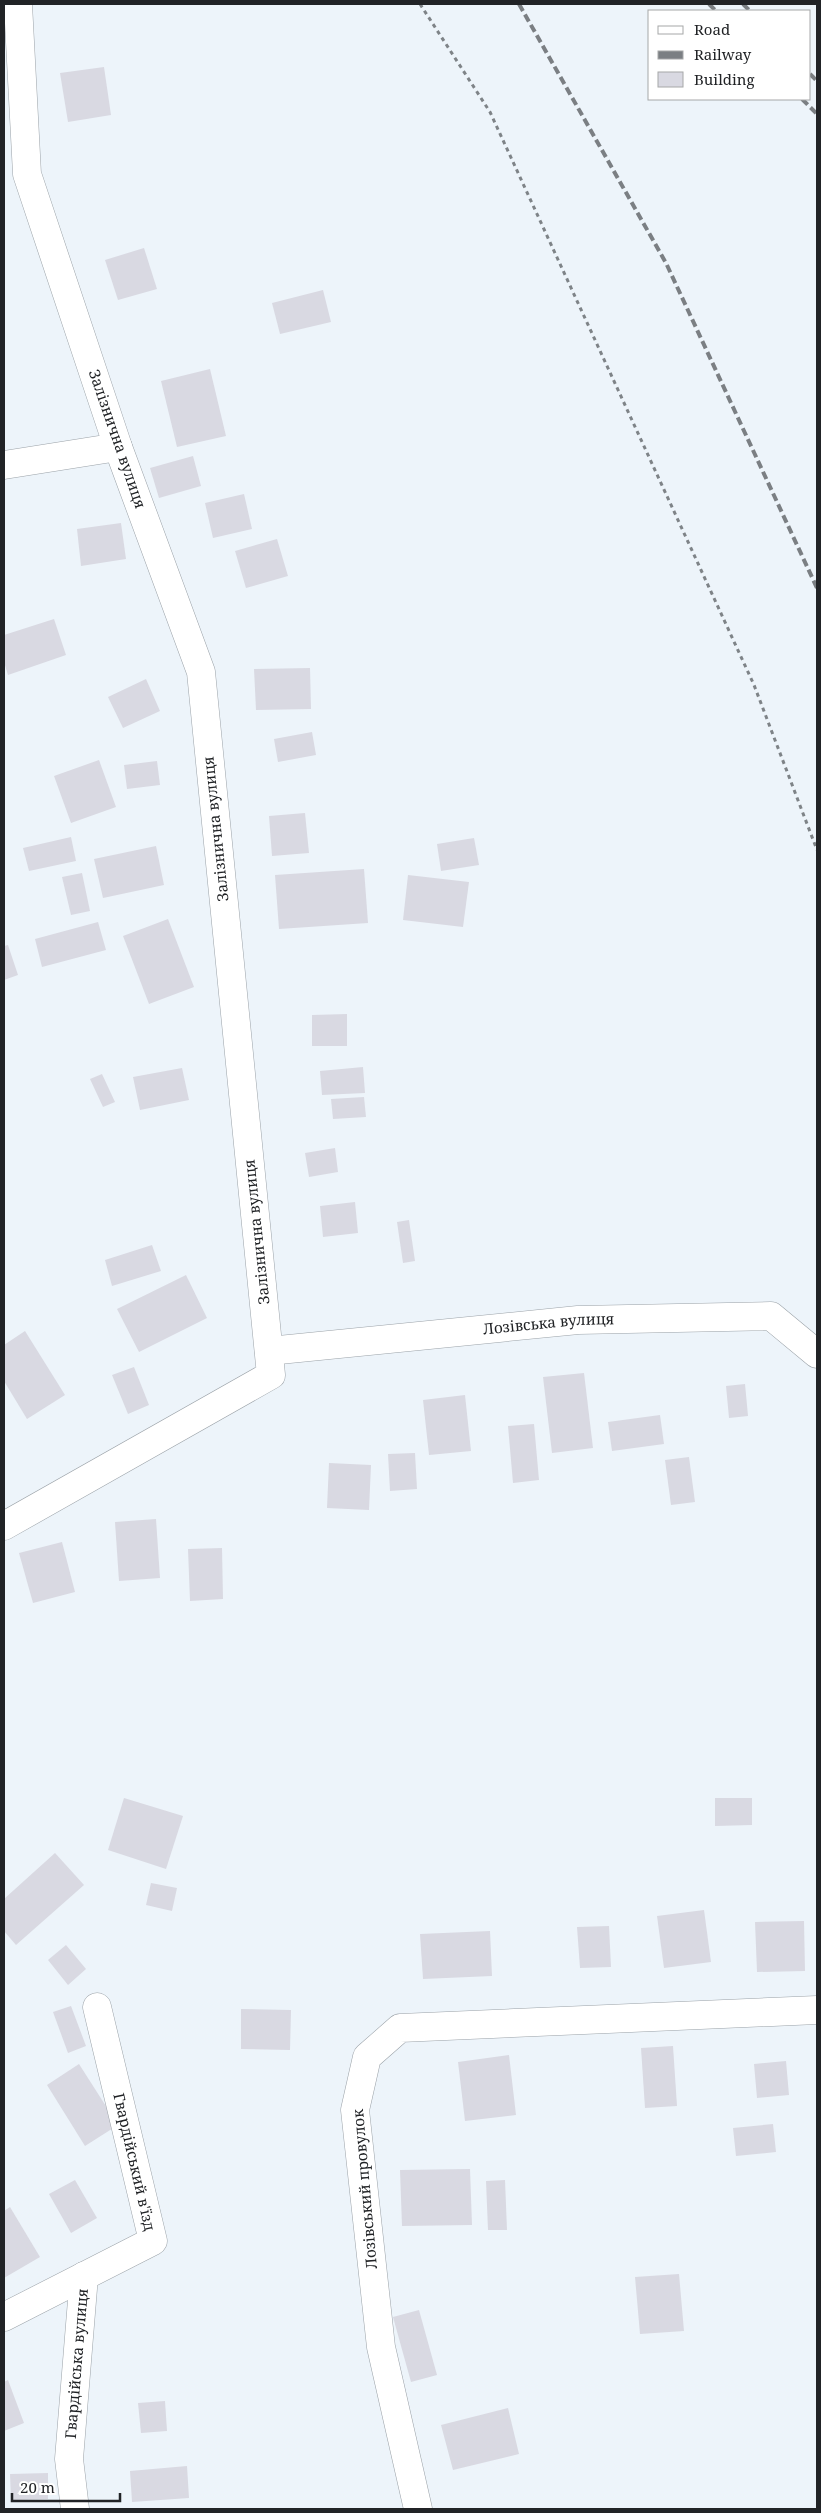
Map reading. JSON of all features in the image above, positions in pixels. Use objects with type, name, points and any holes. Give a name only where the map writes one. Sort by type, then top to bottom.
[{"type":"street","name":"Залізнична вулиця","points":[[4,1526],[271,1375],[200,672],[118,446],[27,174],[18,4]]},
{"type":"street","points":[[4,465],[118,446]]},
{"type":"street","name":"Лозівська вулиця","points":[[269,1351],[578,1320],[771,1316],[817,1354]]},
{"type":"street","name":"Гвардійський в'їзд","points":[[84,2276],[153,2241],[98,2007]]},
{"type":"street","name":"Лозівський провулок","points":[[418,2509],[381,2347],[356,2110],[367,2057],[400,2028],[817,2010]]},
{"type":"street","name":"Гвардійська вулиця","points":[[4,2317],[84,2276]]},
{"type":"street","name":"Гвардійська вулиця","points":[[75,2509],[69,2459],[84,2276]]},
{"type":"path","points":[[420,4],[490,112],[754,685],[817,850]]},
{"type":"building","points":[[104,67],[111,115],[68,122],[60,73]]},
{"type":"building","points":[[144,248],[157,289],[118,300],[105,260]]},
{"type":"building","points":[[323,290],[331,322],[280,334],[272,303]]},
{"type":"building","points":[[210,369],[226,436],[177,447],[161,381]]},
{"type":"building","points":[[193,456],[201,486],[159,498],[150,468]]},
{"type":"building","points":[[244,494],[252,529],[213,538],[205,503]]},
{"type":"building","points":[[121,523],[126,559],[81,566],[77,529]]},
{"type":"building","points":[[277,539],[288,576],[246,588],[235,551]]},
{"type":"building","points":[[54,619],[66,655],[8,675],[4,662],[4,635]]},
{"type":"building","points":[[310,668],[311,709],[256,710],[254,669]]},
{"type":"building","points":[[146,679],[160,711],[123,728],[108,697]]},
{"type":"building","points":[[312,732],[316,755],[278,762],[274,739]]},
{"type":"building","points":[[99,760],[116,807],[71,823],[54,776]]},
{"type":"building","points":[[157,761],[160,785],[127,789],[124,765]]},
{"type":"building","points":[[305,813],[309,853],[272,856],[269,816]]},
{"type":"building","points":[[71,837],[76,861],[29,871],[23,848]]},
{"type":"building","points":[[474,838],[479,865],[441,871],[437,844]]},
{"type":"building","points":[[156,846],[164,885],[103,898],[94,859]]},
{"type":"building","points":[[364,869],[368,923],[279,929],[275,875]]},
{"type":"building","points":[[82,873],[90,911],[71,915],[62,877]]},
{"type":"building","points":[[408,875],[469,882],[463,927],[403,920]]},
{"type":"building","points":[[168,919],[194,987],[149,1004],[123,936]]},
{"type":"building","points":[[98,922],[106,950],[42,967],[35,939]]},
{"type":"building","points":[[8,945],[18,975],[4,980],[4,946]]},
{"type":"building","points":[[347,1014],[347,1046],[312,1046],[312,1015]]},
{"type":"building","points":[[363,1067],[365,1093],[322,1095],[320,1071]]},
{"type":"building","points":[[182,1068],[189,1100],[140,1110],[133,1077]]},
{"type":"building","points":[[102,1074],[115,1102],[103,1107],[90,1079]]},
{"type":"building","points":[[364,1097],[366,1117],[333,1119],[331,1099]]},
{"type":"building","points":[[335,1148],[338,1172],[309,1177],[305,1153]]},
{"type":"building","points":[[355,1202],[358,1233],[323,1237],[320,1206]]},
{"type":"building","points":[[409,1220],[415,1261],[403,1263],[397,1222]]},
{"type":"building","points":[[152,1245],[161,1271],[112,1286],[105,1260]]},
{"type":"building","points":[[186,1275],[207,1318],[139,1352],[117,1309]]},
{"type":"building","points":[[25,1331],[65,1395],[27,1419],[4,1381],[4,1345]]},
{"type":"building","points":[[134,1367],[149,1405],[128,1414],[112,1375]]},
{"type":"building","points":[[584,1373],[593,1448],[552,1453],[543,1377]]},
{"type":"building","points":[[745,1384],[748,1416],[729,1418],[726,1386]]},
{"type":"building","points":[[465,1395],[471,1451],[429,1455],[423,1400]]},
{"type":"building","points":[[660,1415],[664,1444],[612,1451],[608,1422]]},
{"type":"building","points":[[534,1424],[539,1480],[513,1483],[508,1426]]},
{"type":"building","points":[[415,1453],[417,1489],[390,1491],[388,1454]]},
{"type":"building","points":[[689,1457],[695,1502],[671,1505],[665,1460]]},
{"type":"building","points":[[329,1463],[371,1465],[369,1510],[327,1508]]},
{"type":"building","points":[[156,1519],[160,1578],[119,1581],[115,1522]]},
{"type":"building","points":[[62,1542],[75,1592],[33,1603],[19,1553]]},
{"type":"building","points":[[222,1548],[223,1599],[190,1601],[188,1549]]},
{"type":"building","points":[[124,1798],[183,1816],[166,1869],[108,1850]]},
{"type":"building","points":[[715,1798],[752,1798],[752,1825],[715,1826]]},
{"type":"building","points":[[55,1853],[84,1885],[16,1945],[4,1931],[4,1899]]},
{"type":"building","points":[[151,1883],[177,1888],[172,1911],[146,1905]]},
{"type":"building","points":[[704,1910],[711,1962],[664,1968],[657,1916]]},
{"type":"building","points":[[804,1921],[805,1971],[757,1972],[755,1922]]},
{"type":"building","points":[[609,1926],[611,1967],[580,1968],[577,1927]]},
{"type":"building","points":[[490,1931],[492,1976],[423,1979],[420,1934]]},
{"type":"building","points":[[66,1945],[86,1969],[68,1985],[48,1960]]},
{"type":"building","points":[[71,2006],[86,2046],[68,2053],[53,2012]]},
{"type":"building","points":[[241,2009],[291,2010],[290,2050],[241,2049]]},
{"type":"building","points":[[673,2046],[677,2106],[645,2108],[641,2048]]},
{"type":"building","points":[[509,2055],[516,2115],[465,2121],[458,2062]]},
{"type":"building","points":[[786,2061],[789,2095],[757,2098],[754,2064]]},
{"type":"building","points":[[79,2064],[118,2125],[85,2146],[47,2085]]},
{"type":"building","points":[[773,2124],[776,2152],[736,2156],[733,2128]]},
{"type":"building","points":[[470,2169],[472,2225],[402,2226],[400,2170]]},
{"type":"building","points":[[75,2180],[97,2218],[71,2233],[49,2194]]},
{"type":"building","points":[[505,2180],[507,2230],[488,2230],[486,2181]]},
{"type":"building","points":[[10,2207],[40,2257],[4,2278],[4,2211]]},
{"type":"building","points":[[679,2274],[684,2331],[640,2334],[635,2277]]},
{"type":"building","points":[[419,2310],[437,2375],[411,2382],[393,2317]]},
{"type":"building","points":[[8,2380],[24,2423],[4,2431],[4,2382]]},
{"type":"building","points":[[165,2401],[167,2431],[141,2433],[138,2403]]},
{"type":"building","points":[[508,2408],[519,2454],[453,2470],[441,2425]]},
{"type":"building","points":[[187,2466],[189,2498],[132,2502],[130,2471]]},
{"type":"building","points":[[48,2473],[48,2499],[11,2500],[10,2474]]},
{"type":"railway","points":[[519,4],[666,263],[817,588]]},
{"type":"railway","points":[[709,4],[715,10]]},
{"type":"railway","points":[[743,4],[749,10]]},
{"type":"railway","points":[[811,75],[817,81]]},
{"type":"railway","points":[[803,100],[817,114]]}]
